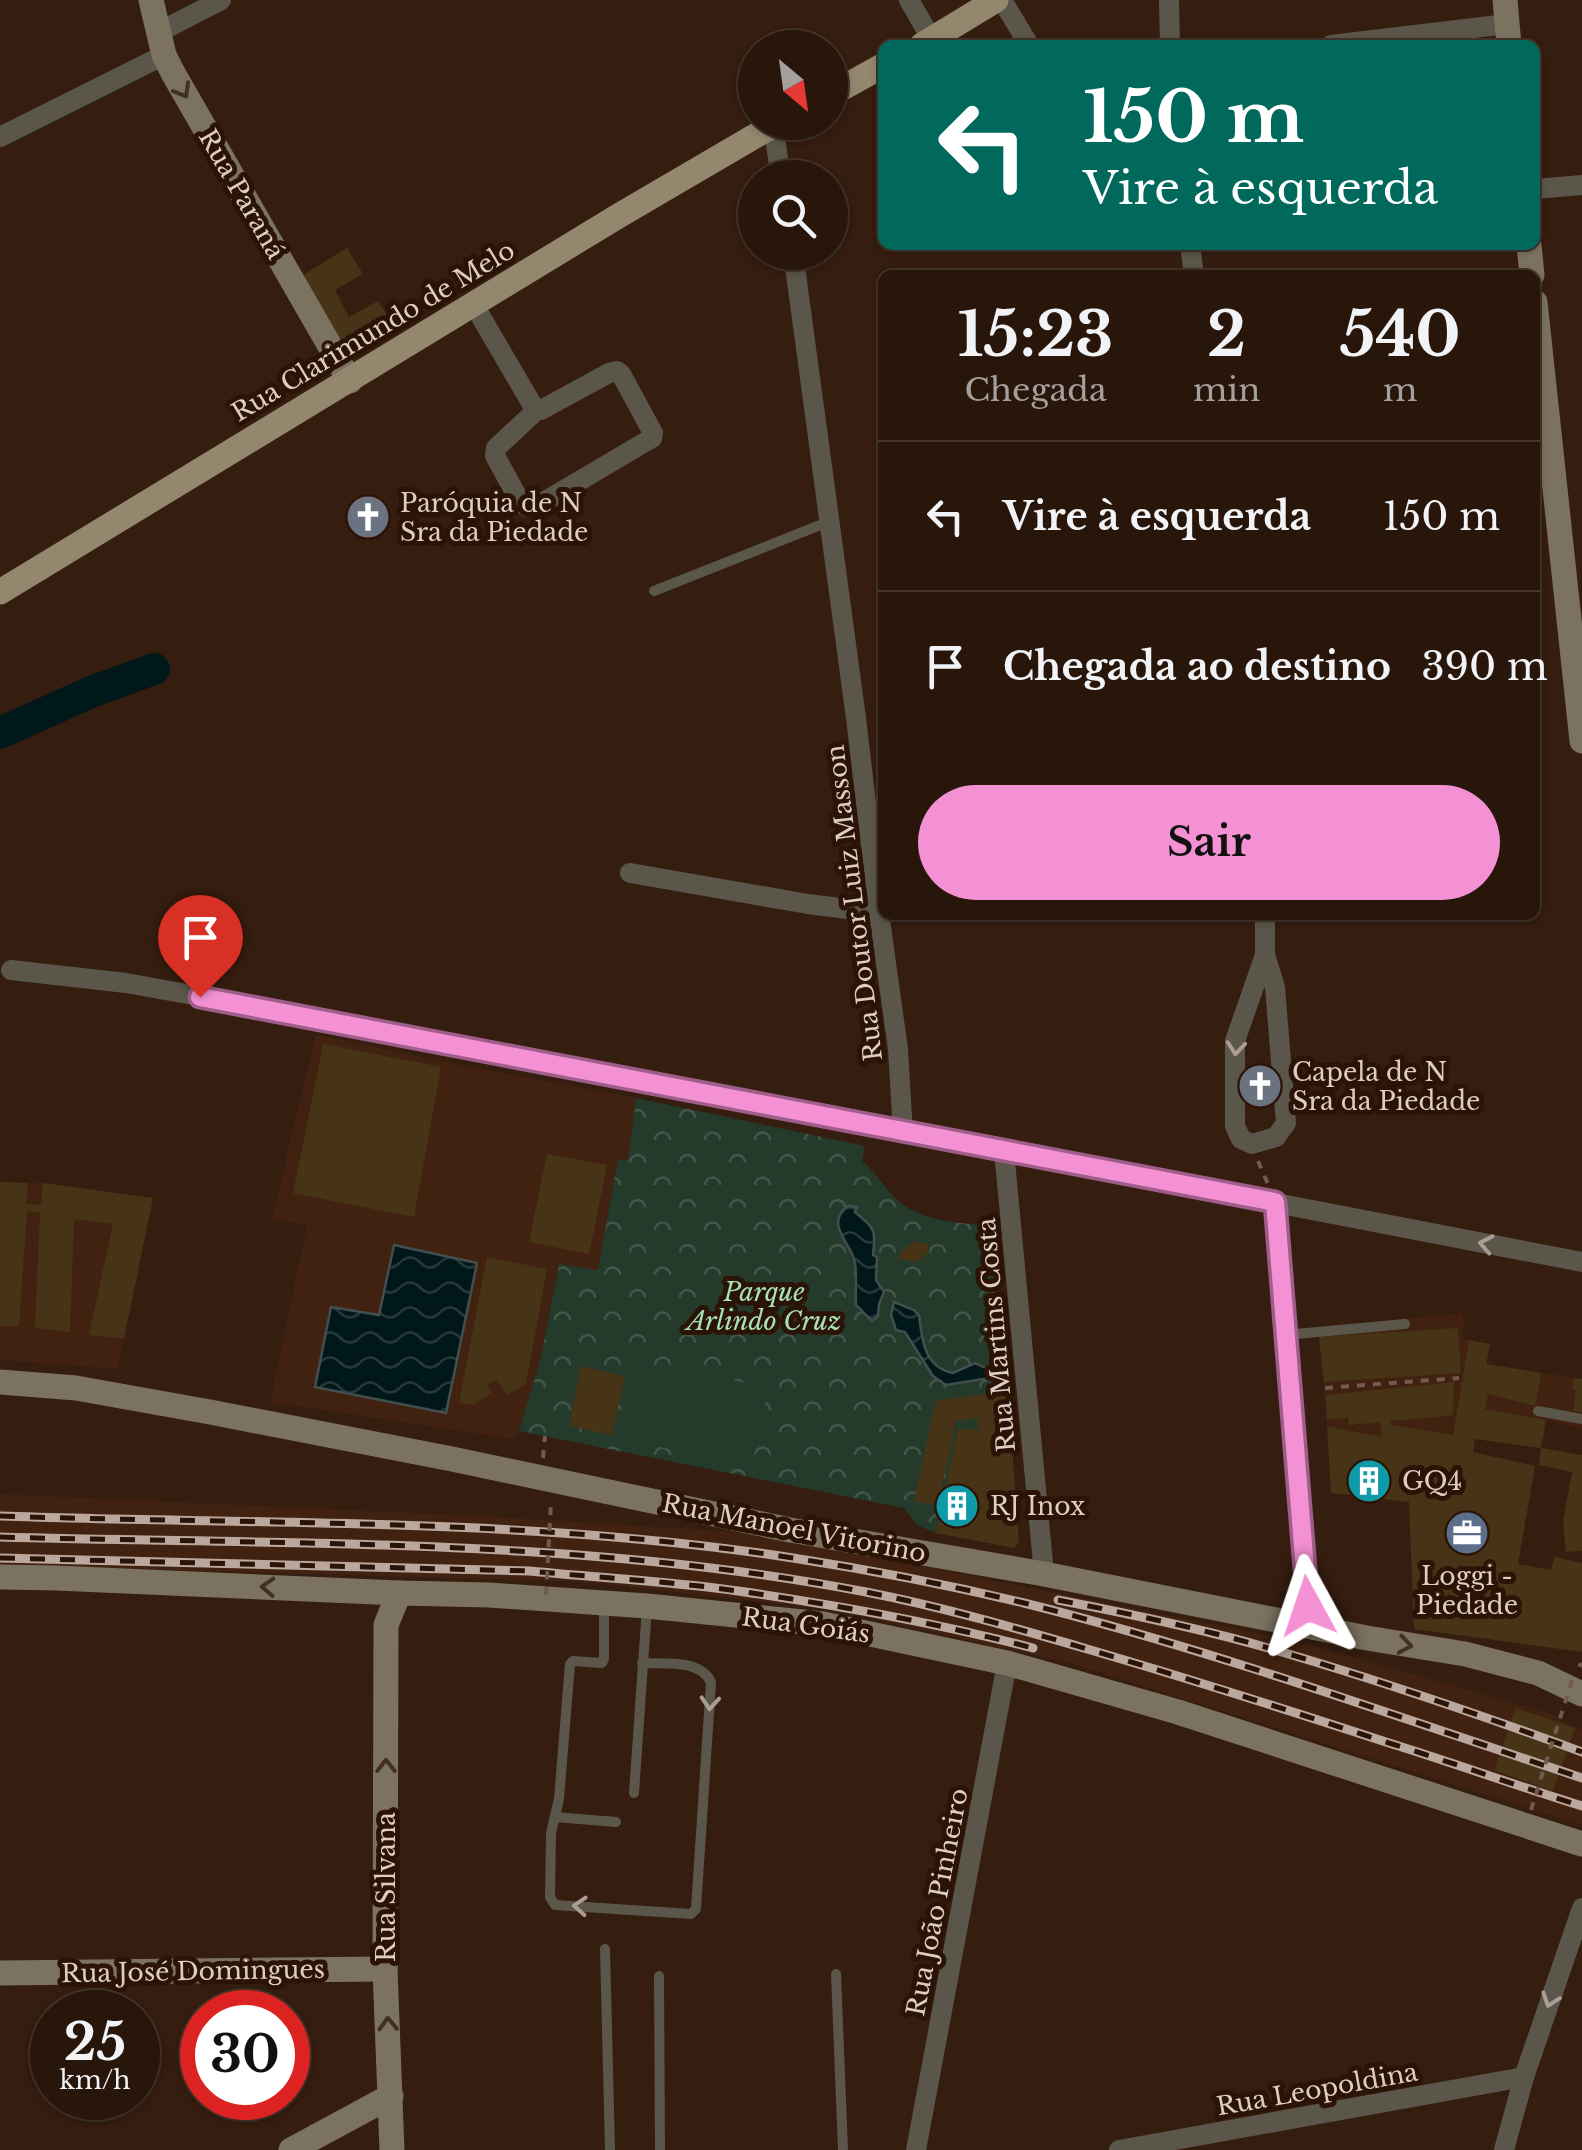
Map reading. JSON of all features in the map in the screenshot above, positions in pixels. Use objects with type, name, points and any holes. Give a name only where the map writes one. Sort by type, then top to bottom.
[{"type":"main road","name":"Rua Paraná","points":[[150,0],[161,43],[350,381]]},
{"type":"main road","points":[[930,40],[999,0]]},
{"type":"main road","points":[[848,85],[878,68]]},
{"type":"main road","name":"Rua Clarimundo de Melo","points":[[0,592],[749,140]]},
{"type":"main road","points":[[1540,344],[1578,666],[1582,741]]},
{"type":"main road","name":"Rua Manoel Vitorino","points":[[0,1382],[76,1388],[452,1458],[790,1530],[1044,1574],[1483,1659],[1578,1684]]},
{"type":"main road","name":"Rua Goiás","points":[[0,1578],[489,1595],[823,1624],[1007,1663],[1178,1712],[1582,1844]]},
{"type":"main road","points":[[366,1592],[386,1624]]},
{"type":"main road","name":"Rua Silvana","points":[[392,2150],[385,1969],[386,1624],[400,1594]]},
{"type":"main road","name":"Rua José Domingues","points":[[0,1973],[385,1969]]},
{"type":"main road","points":[[291,2150],[391,2096]]},
{"type":"street","points":[[0,137],[161,43],[221,0]]},
{"type":"street","points":[[909,0],[926,40]]},
{"type":"street","points":[[999,0],[1026,40]]},
{"type":"street","points":[[1168,0],[1170,40]]},
{"type":"street","points":[[1371,40],[1507,23]]},
{"type":"street","points":[[1540,189],[1582,185]]},
{"type":"street","name":"Rua Doutor Luiz Masson","points":[[795,270],[878,905]]},
{"type":"street","points":[[474,305],[538,409],[617,372],[653,433],[652,438],[527,508],[494,452],[538,409]]},
{"type":"street","points":[[630,874],[878,913]]},
{"type":"street","name":"Rua Doutor Luiz Masson","points":[[880,920],[898,1049],[902,1132]]},
{"type":"street","points":[[1265,955],[1276,987],[1286,1123],[1276,1137],[1252,1144],[1240,1139],[1235,1126],[1234,1041],[1265,955],[1266,920]]},
{"type":"street","points":[[10,970],[126,984],[1582,1262]]},
{"type":"street","name":"Rua Martins Costa","points":[[1004,1152],[1044,1574]]},
{"type":"street","points":[[1275,1202],[1309,1626]]},
{"type":"street","name":"Rua João Pinheiro","points":[[916,2150],[1007,1663]]},
{"type":"street","points":[[1504,2150],[1524,2077],[1582,1908]]},
{"type":"street","name":"Rua Leopoldina","points":[[1119,2150],[1176,2145],[1524,2077]]},
{"type":"lane","points":[[654,590],[829,521]]},
{"type":"lane","points":[[1284,1335],[1405,1324]]},
{"type":"lane","points":[[1538,1412],[1582,1419]]},
{"type":"lane","points":[[604,1603],[604,1659],[570,1664],[559,1799],[551,1833],[550,1897],[555,1905],[691,1914],[696,1908],[711,1682],[707,1674],[693,1666],[642,1663]]},
{"type":"lane","points":[[634,1794],[647,1606]]},
{"type":"lane","points":[[555,1817],[616,1822]]},
{"type":"lane","points":[[605,1949],[610,2150]]},
{"type":"lane","points":[[836,1974],[843,2150]]},
{"type":"lane","points":[[659,1976],[660,2150]]},
{"type":"path","points":[[1252,1144],[1275,1202]]},
{"type":"path","points":[[1326,1388],[1460,1378]]},
{"type":"path","points":[[546,1595],[551,1503]]},
{"type":"path","points":[[1531,1810],[1578,1684]]},
{"type":"shaded area","points":[[316,1034],[636,1098],[628,1160],[618,1159],[598,1270],[558,1265],[541,1357],[519,1431],[513,1439],[270,1402],[307,1225],[272,1218]]},
{"type":"shaded area","points":[[0,1182],[43,1183],[153,1198],[117,1369],[0,1360]]},
{"type":"shaded area","points":[[1463,1313],[1464,1339],[1490,1344],[1487,1364],[1582,1379],[1582,1429],[1547,1420],[1541,1448],[1475,1439],[1382,1437],[1327,1426],[1318,1327]]},
{"type":"shaded area","points":[[0,1494],[754,1533],[1257,1633],[1549,1713],[1582,1731],[1582,1825],[1070,1663],[828,1609],[586,1582],[0,1565]]},
{"type":"green space","name":"Parque Arlindo Cruz","points":[[636,1098],[865,1146],[862,1161],[905,1206],[938,1220],[988,1226],[992,1267],[997,1276],[993,1303],[999,1351],[1008,1362],[1010,1433],[958,1429],[936,1533],[917,1525],[904,1508],[519,1431],[541,1357],[559,1264],[598,1270],[618,1159],[628,1160]]},
{"type":"green space","points":[[634,1361],[768,1387],[752,1465],[619,1439]]},
{"type":"water","points":[[848,1206],[857,1207],[855,1212],[874,1234],[876,1280],[884,1292],[878,1316],[872,1321],[856,1305],[855,1263],[839,1227],[841,1213]]},
{"type":"water","points":[[394,1245],[477,1263],[446,1413],[315,1387],[331,1307],[379,1315]]},
{"type":"water","points":[[894,1302],[919,1315],[926,1351],[936,1365],[953,1373],[975,1363],[988,1369],[989,1378],[946,1385],[933,1376],[905,1332],[896,1330],[891,1315]]},
{"type":"building","points":[[347,248],[363,274],[335,290],[349,317],[378,301],[391,321],[353,345],[336,339],[300,277]]},
{"type":"building","points":[[323,1044],[441,1067],[414,1217],[293,1193]]},
{"type":"building","points":[[547,1154],[607,1165],[589,1254],[529,1242]]},
{"type":"building","points":[[0,1182],[28,1183],[26,1204],[41,1205],[43,1183],[153,1198],[124,1339],[89,1335],[113,1224],[74,1219],[70,1332],[35,1328],[40,1213],[27,1211],[19,1326],[0,1326]]},
{"type":"building","points":[[912,1241],[929,1244],[928,1254],[918,1262],[899,1259],[901,1250],[906,1250]]},
{"type":"building","points":[[487,1257],[547,1269],[526,1384],[507,1395],[496,1379],[487,1385],[492,1393],[473,1405],[459,1403]]},
{"type":"building","points":[[1458,1328],[1461,1373],[1324,1382],[1319,1337]]},
{"type":"building","points":[[1469,1340],[1490,1344],[1486,1364],[1541,1373],[1535,1406],[1488,1394],[1485,1409],[1546,1420],[1541,1448],[1475,1439],[1473,1452],[1535,1466],[1518,1564],[1551,1570],[1554,1557],[1582,1563],[1582,1652],[1414,1629],[1409,1502],[1331,1493],[1327,1426],[1382,1437],[1380,1422],[1349,1425],[1348,1417],[1327,1420],[1326,1395],[1454,1382],[1453,1415],[1391,1421],[1391,1425],[1453,1435]]},
{"type":"building","points":[[581,1366],[625,1376],[612,1435],[569,1426]]},
{"type":"building","points":[[1574,1378],[1582,1379],[1582,1412],[1573,1411]]},
{"type":"building","points":[[1004,1392],[1019,1542],[1014,1548],[936,1533],[958,1428],[979,1430],[977,1418],[956,1421],[938,1506],[914,1501],[936,1400]]},
{"type":"building","points":[[1541,1448],[1582,1455],[1582,1551],[1566,1552],[1563,1522],[1572,1472],[1539,1465]]},
{"type":"building","points":[[1516,1708],[1575,1728],[1553,1791],[1494,1770]]},
{"type":"waterway","points":[[0,733],[154,669]]},
{"type":"railway","points":[[0,1516],[497,1529],[695,1545],[822,1563],[967,1590],[1095,1622],[1305,1685],[1582,1778]]},
{"type":"railway","points":[[0,1537],[326,1543],[543,1553],[759,1574],[866,1592],[981,1619],[1131,1662],[1582,1806]]},
{"type":"railway","points":[[0,1558],[530,1571],[660,1582],[850,1609],[1033,1648]]},
{"type":"railway","points":[[1058,1600],[1167,1622],[1275,1650],[1429,1698],[1582,1752]]},
{"type":"place","name":"Paróquia de N Sra da Piedade","points":[[368,517]]},
{"type":"place","name":"Capela de N Sra da Piedade","points":[[1260,1086]]},
{"type":"place","name":"GQ4","points":[[1369,1481]]},
{"type":"place","name":"RJ Inox","points":[[957,1506]]},
{"type":"place","name":"Loggi - Piedade","points":[[1467,1533]]},
{"type":"route","points":[[200,997],[1275,1202],[1308,1606]]}]
